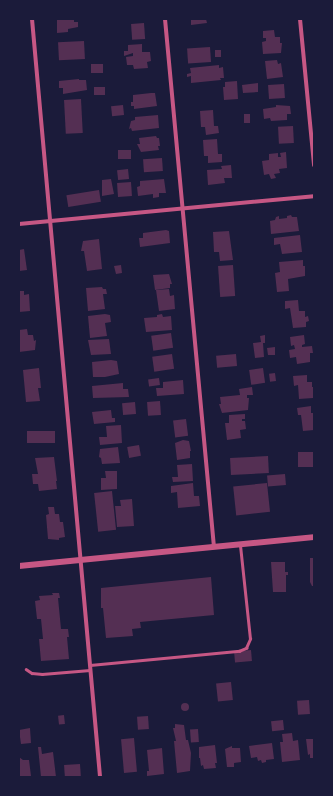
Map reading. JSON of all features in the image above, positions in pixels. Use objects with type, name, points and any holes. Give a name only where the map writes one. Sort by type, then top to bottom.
[{"type":"street","points":[[32,19],[100,777]]},
{"type":"street","points":[[165,19],[184,208],[214,547]]},
{"type":"street","points":[[300,19],[314,165]]},
{"type":"street","points":[[19,224],[314,196]]},
{"type":"street","points":[[19,566],[314,537]]},
{"type":"lane","points":[[90,665],[239,651],[246,648],[250,639],[240,544]]},
{"type":"lane","points":[[26,669],[32,673],[42,674],[90,670]]},
{"type":"building","points":[[57,19],[74,19],[74,22],[78,22],[78,27],[68,29],[68,32],[57,33]]},
{"type":"building","points":[[191,19],[206,19],[207,23],[191,25]]},
{"type":"building","points":[[144,23],[145,39],[132,40],[131,24]]},
{"type":"building","points":[[274,30],[275,37],[280,37],[280,43],[282,43],[281,53],[263,54],[262,42],[266,41],[266,38],[263,38],[263,31]]},
{"type":"building","points":[[84,41],[85,59],[59,60],[58,42]]},
{"type":"building","points":[[142,44],[142,52],[150,52],[151,61],[147,62],[148,68],[134,69],[133,65],[127,65],[126,57],[133,56],[133,53],[124,56],[124,51],[128,51],[128,45]]},
{"type":"building","points":[[210,47],[211,62],[188,64],[187,49]]},
{"type":"building","points":[[215,50],[221,50],[221,57],[215,57]]},
{"type":"building","points":[[277,60],[278,64],[281,63],[283,77],[267,79],[265,61]]},
{"type":"building","points":[[91,64],[103,64],[103,73],[91,73]]},
{"type":"building","points":[[219,65],[219,68],[223,67],[224,78],[220,78],[221,80],[191,83],[191,76],[187,77],[187,74],[191,73],[190,68]]},
{"type":"building","points":[[79,79],[86,80],[87,90],[63,94],[63,88],[59,88],[59,81]]},
{"type":"building","points":[[237,81],[238,99],[224,100],[223,87],[225,87],[225,82]]},
{"type":"building","points":[[258,83],[258,92],[243,93],[242,85]]},
{"type":"building","points":[[284,84],[285,98],[269,99],[268,85]]},
{"type":"building","points":[[94,87],[105,87],[105,95],[94,95]]},
{"type":"building","points":[[155,93],[157,106],[134,109],[134,106],[131,106],[131,102],[133,102],[133,95]]},
{"type":"building","points":[[81,99],[83,133],[66,134],[64,100]]},
{"type":"building","points":[[123,105],[124,115],[112,116],[111,106]]},
{"type":"building","points":[[276,105],[290,106],[291,114],[287,114],[287,120],[271,121],[270,118],[264,119],[263,109],[276,107]]},
{"type":"building","points":[[213,110],[214,126],[218,126],[219,133],[206,135],[205,127],[201,127],[200,111]]},
{"type":"building","points":[[244,114],[250,114],[250,123],[244,123]]},
{"type":"building","points":[[158,115],[159,128],[132,131],[131,128],[129,129],[131,121],[135,120],[135,117]]},
{"type":"building","points":[[293,126],[294,143],[279,144],[278,127]]},
{"type":"building","points":[[156,136],[159,138],[159,150],[141,152],[137,144],[140,144],[139,138]]},
{"type":"building","points":[[217,139],[218,154],[222,154],[222,162],[208,163],[208,156],[204,156],[203,140]]},
{"type":"building","points":[[118,150],[131,150],[131,159],[118,159]]},
{"type":"building","points":[[286,152],[287,168],[279,169],[280,173],[274,174],[276,178],[271,179],[269,174],[264,175],[262,161],[269,160],[269,154],[278,153],[278,157],[281,157],[280,153]]},
{"type":"building","points":[[162,158],[163,171],[144,172],[143,159]]},
{"type":"building","points":[[231,165],[232,178],[224,178],[225,183],[208,185],[207,170],[222,169],[221,166]]},
{"type":"building","points":[[128,169],[129,179],[118,180],[117,170]]},
{"type":"building","points":[[111,179],[114,194],[102,196],[102,180]]},
{"type":"building","points":[[164,179],[166,193],[159,193],[159,197],[153,198],[153,194],[138,196],[137,187],[140,186],[140,181]]},
{"type":"building","points":[[131,182],[132,196],[118,197],[117,183]]},
{"type":"building","points":[[99,190],[101,202],[68,207],[66,195]]},
{"type":"building","points":[[291,215],[292,217],[297,217],[299,231],[271,234],[270,221],[275,220],[276,217],[279,216],[279,219],[287,218],[287,216]]},
{"type":"building","points":[[166,230],[169,231],[170,243],[140,247],[139,238],[143,238],[143,233]]},
{"type":"building","points":[[229,231],[233,260],[220,261],[219,252],[214,252],[213,232]]},
{"type":"building","points":[[300,235],[302,252],[282,254],[280,244],[274,245],[274,238]]},
{"type":"building","points":[[99,239],[102,269],[87,271],[84,251],[81,251],[83,241]]},
{"type":"building","points":[[24,249],[27,270],[19,271],[19,250]]},
{"type":"building","points":[[303,260],[303,266],[305,266],[305,276],[288,279],[289,291],[277,292],[275,273],[280,272],[279,262]]},
{"type":"building","points":[[121,265],[122,273],[116,274],[114,266]]},
{"type":"building","points":[[233,265],[235,296],[220,297],[218,266]]},
{"type":"building","points":[[169,274],[172,284],[170,284],[170,288],[155,290],[153,275]]},
{"type":"building","points":[[102,287],[103,289],[106,289],[107,294],[103,294],[105,309],[88,311],[86,288]]},
{"type":"building","points":[[169,289],[170,296],[174,295],[175,309],[159,311],[156,290]]},
{"type":"building","points":[[19,291],[24,291],[24,295],[29,294],[30,311],[19,312]]},
{"type":"building","points":[[298,300],[299,311],[305,311],[305,317],[308,316],[309,321],[306,322],[306,327],[293,328],[290,308],[285,309],[285,301]]},
{"type":"building","points":[[105,314],[110,315],[111,322],[105,323],[107,336],[90,338],[88,316]]},
{"type":"building","points":[[162,314],[163,317],[171,316],[172,330],[146,332],[144,318],[157,317],[157,315]]},
{"type":"building","points":[[27,329],[28,335],[33,335],[34,341],[36,340],[35,350],[19,352],[19,330]]},
{"type":"building","points":[[171,333],[173,348],[153,351],[151,336]]},
{"type":"building","points":[[265,335],[265,343],[263,343],[264,357],[255,358],[253,343],[261,342],[260,336]]},
{"type":"building","points":[[304,335],[305,344],[302,345],[302,347],[312,346],[313,353],[310,353],[310,362],[297,364],[296,357],[290,358],[289,350],[295,349],[294,345],[291,346],[290,337]]},
{"type":"building","points":[[109,339],[111,354],[91,355],[88,340]]},
{"type":"building","points":[[275,347],[275,355],[268,355],[267,348]]},
{"type":"building","points":[[172,354],[174,369],[154,372],[152,357]]},
{"type":"building","points":[[236,354],[237,366],[217,368],[216,356]]},
{"type":"building","points":[[111,360],[117,361],[119,374],[105,377],[93,377],[92,362]]},
{"type":"building","points":[[39,368],[41,388],[38,388],[40,401],[26,402],[23,370]]},
{"type":"building","points":[[263,368],[265,383],[251,385],[249,370]]},
{"type":"building","points":[[275,373],[276,381],[270,382],[269,374]]},
{"type":"building","points":[[307,375],[307,382],[312,382],[312,387],[314,387],[313,398],[299,399],[298,385],[294,386],[293,376]]},
{"type":"building","points":[[159,378],[160,385],[149,386],[148,380]]},
{"type":"building","points":[[183,380],[184,394],[157,396],[156,388],[163,388],[163,382]]},
{"type":"building","points":[[123,383],[123,389],[128,389],[129,397],[93,398],[92,386]]},
{"type":"building","points":[[252,387],[253,395],[247,395],[247,398],[249,398],[248,410],[222,413],[219,404],[221,404],[220,397],[240,395],[239,389]]},
{"type":"building","points":[[160,401],[161,415],[148,416],[147,402]]},
{"type":"building","points":[[135,402],[136,414],[123,415],[122,403]]},
{"type":"building","points":[[311,406],[311,413],[314,413],[314,430],[303,431],[301,415],[298,415],[297,408]]},
{"type":"building","points":[[111,410],[112,418],[115,418],[115,422],[94,424],[92,412]]},
{"type":"building","points":[[245,414],[245,419],[242,419],[242,421],[245,421],[246,429],[240,430],[241,438],[227,440],[225,423],[229,423],[229,415]]},
{"type":"building","points":[[186,419],[188,436],[175,437],[173,421]]},
{"type":"building","points":[[121,425],[122,443],[100,445],[99,437],[107,437],[106,426]]},
{"type":"building","points":[[27,431],[55,431],[55,443],[27,443]]},
{"type":"building","points":[[183,440],[189,441],[191,451],[190,458],[177,460],[175,443]]},
{"type":"building","points":[[139,445],[141,456],[129,458],[127,447]]},
{"type":"building","points":[[118,447],[120,463],[102,464],[101,458],[99,457],[100,449]]},
{"type":"building","points":[[298,452],[314,452],[314,467],[298,467]]},
{"type":"building","points":[[268,456],[269,473],[231,475],[230,458]]},
{"type":"building","points":[[54,457],[57,489],[39,491],[38,484],[33,484],[32,474],[38,474],[35,458]]},
{"type":"building","points":[[192,464],[193,481],[173,482],[172,477],[178,477],[177,465]]},
{"type":"building","points":[[105,471],[117,471],[117,489],[101,490],[101,478],[106,478]]},
{"type":"building","points":[[285,474],[286,485],[268,487],[267,476]]},
{"type":"building","points":[[193,483],[194,496],[199,496],[200,506],[178,508],[177,492],[171,493],[171,486]]},
{"type":"building","points":[[267,483],[270,512],[236,515],[233,487]]},
{"type":"building","points":[[112,491],[116,530],[98,532],[94,493]]},
{"type":"building","points":[[132,499],[134,526],[117,527],[115,506],[121,506],[120,500]]},
{"type":"building","points":[[48,507],[54,507],[55,514],[59,514],[60,522],[63,522],[65,537],[59,538],[59,540],[48,539],[46,515],[49,514]]},
{"type":"building","points":[[310,558],[314,558],[314,586],[312,586],[310,582]]},
{"type":"building","points":[[271,562],[285,562],[285,572],[288,572],[288,575],[286,575],[286,592],[273,592]]},
{"type":"building","points":[[211,577],[214,615],[140,622],[141,628],[132,629],[133,636],[106,638],[103,608],[101,608],[101,588]]},
{"type":"building","points":[[52,593],[59,593],[60,598],[58,598],[61,629],[68,629],[69,637],[67,637],[69,659],[41,661],[39,639],[43,639],[41,619],[37,619],[35,601],[40,600],[39,596],[53,595]]},
{"type":"building","points":[[251,650],[252,661],[235,662],[234,651]]},
{"type":"building","points":[[231,682],[233,700],[218,701],[216,684]]},
{"type":"building","points":[[309,700],[310,714],[298,715],[297,701]]},
{"type":"building","points":[[183,703],[187,703],[189,707],[187,711],[183,711],[181,709],[181,705]]},
{"type":"building","points":[[64,715],[65,724],[59,725],[58,716]]},
{"type":"building","points":[[148,716],[149,729],[138,730],[137,717]]},
{"type":"building","points":[[283,720],[284,730],[272,731],[271,721]]},
{"type":"building","points":[[175,724],[184,725],[186,740],[188,740],[191,753],[190,771],[177,773],[174,741],[176,741],[173,728],[175,728]]},
{"type":"building","points":[[30,728],[31,743],[21,744],[19,730]]},
{"type":"building","points":[[198,729],[199,742],[191,743],[190,730]]},
{"type":"building","points":[[292,733],[293,741],[298,740],[300,760],[282,762],[280,742],[283,742],[282,734]]},
{"type":"building","points":[[134,738],[137,772],[124,773],[121,739]]},
{"type":"building","points":[[306,739],[314,739],[314,758],[310,758],[310,754],[308,755]]},
{"type":"building","points":[[272,743],[274,759],[266,760],[266,762],[262,763],[261,760],[258,761],[257,757],[251,758],[249,746]]},
{"type":"building","points":[[215,745],[217,763],[215,763],[216,768],[204,769],[203,765],[201,766],[199,758],[199,747]]},
{"type":"building","points":[[232,746],[232,748],[240,748],[241,762],[234,763],[234,767],[227,767],[225,749]]},
{"type":"building","points":[[38,747],[41,747],[42,754],[53,752],[56,777],[41,777]]},
{"type":"building","points":[[162,748],[164,774],[147,776],[147,771],[149,771],[147,750]]},
{"type":"building","points":[[19,757],[23,760],[29,760],[31,776],[19,777]]},
{"type":"building","points":[[80,764],[81,777],[65,777],[64,765]]}]
